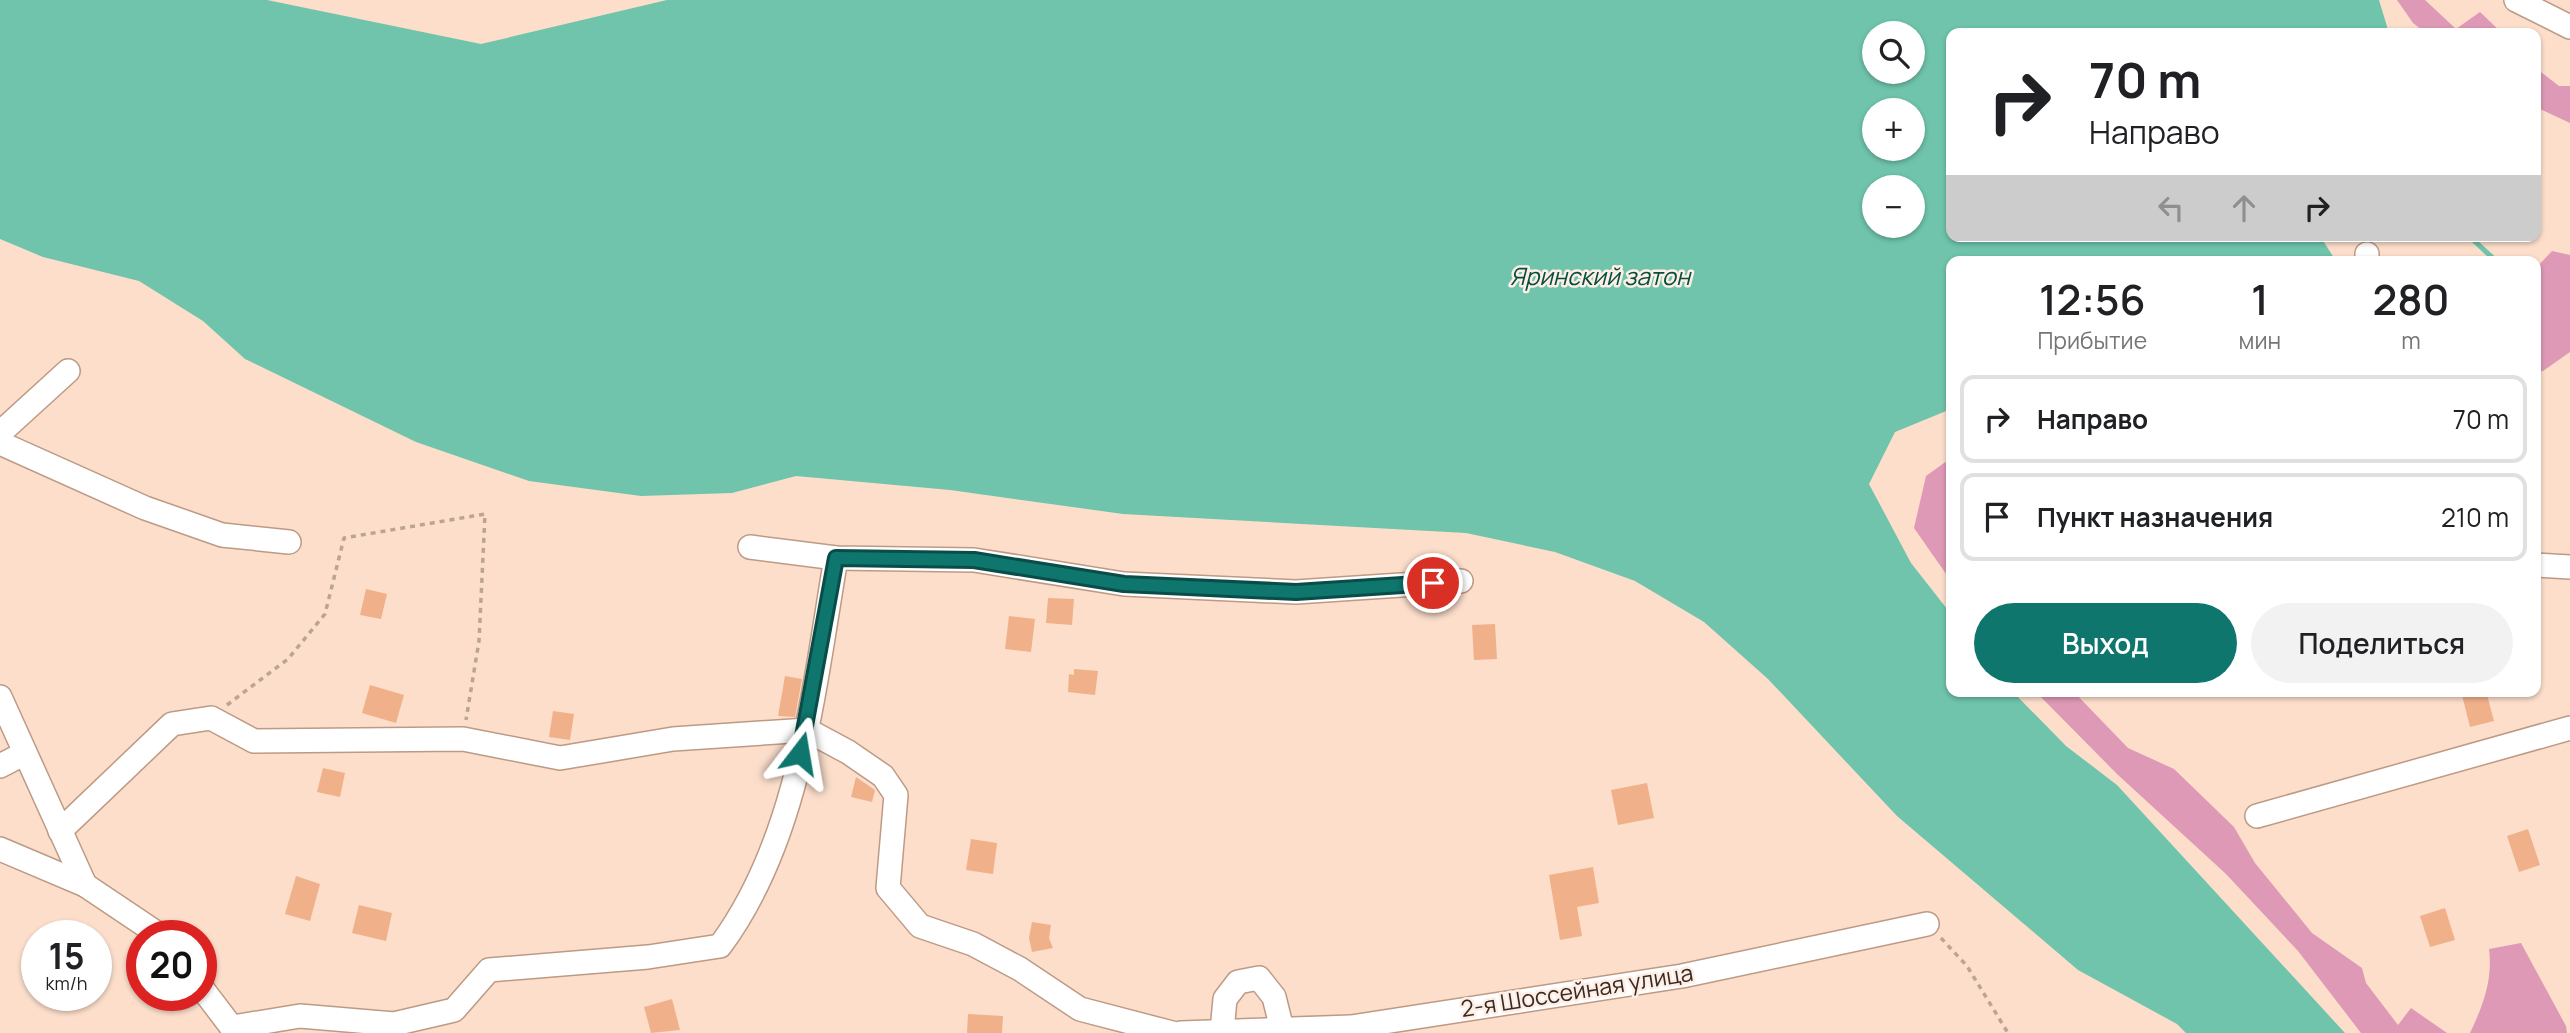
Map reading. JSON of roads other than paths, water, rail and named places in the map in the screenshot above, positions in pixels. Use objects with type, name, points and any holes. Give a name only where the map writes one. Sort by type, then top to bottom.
[{"type":"street","points":[[2516,0],[2570,27]]},
{"type":"street","points":[[0,433],[68,371]]},
{"type":"street","points":[[0,443],[145,508],[222,535],[289,542]]},
{"type":"street","points":[[750,547],[836,558],[974,560],[1124,584],[1296,592],[1461,581]]},
{"type":"street","points":[[217,1008],[234,1030],[300,1016],[394,1024],[454,1010],[489,970],[648,957],[720,946],[742,916],[767,868],[807,730],[836,558]]},
{"type":"street","points":[[2541,565],[2570,567]]},
{"type":"street","points":[[0,697],[85,885]]},
{"type":"street","points":[[60,831],[172,724],[211,718],[254,741],[463,739],[560,758],[673,739],[807,730],[848,752],[883,776],[896,795],[888,888],[920,926],[973,944],[1020,969],[1080,1009],[1172,1033]]},
{"type":"street","points":[[2257,816],[2570,728]]},
{"type":"street","points":[[0,766],[25,753]]},
{"type":"street","points":[[0,849],[85,885],[137,920]]},
{"type":"street","name":"2-я Шоссейная улица","points":[[1181,1033],[1351,1027],[1682,976],[1927,924]]},
{"type":"street","points":[[1222,1031],[1225,999],[1238,982],[1259,978],[1274,997],[1282,1029]]},
{"type":"water","name":"Яринский затон","points":[[0,0],[267,0],[481,44],[667,0],[2379,0],[2387,28],[1946,28],[1946,242],[2324,242],[2333,256],[1946,256],[1946,411],[1895,432],[1869,484],[1911,563],[1946,608],[1946,697],[2018,697],[2066,746],[2117,785],[2345,1033],[2186,1033],[2177,1024],[2078,970],[1897,816],[1768,679],[1704,622],[1635,581],[1555,552],[1466,533],[1123,514],[950,490],[796,476],[732,493],[641,496],[529,481],[416,442],[245,359],[203,321],[139,281],[43,257],[0,239]]},
{"type":"waterway","points":[[2475,242],[2491,256]]}]
